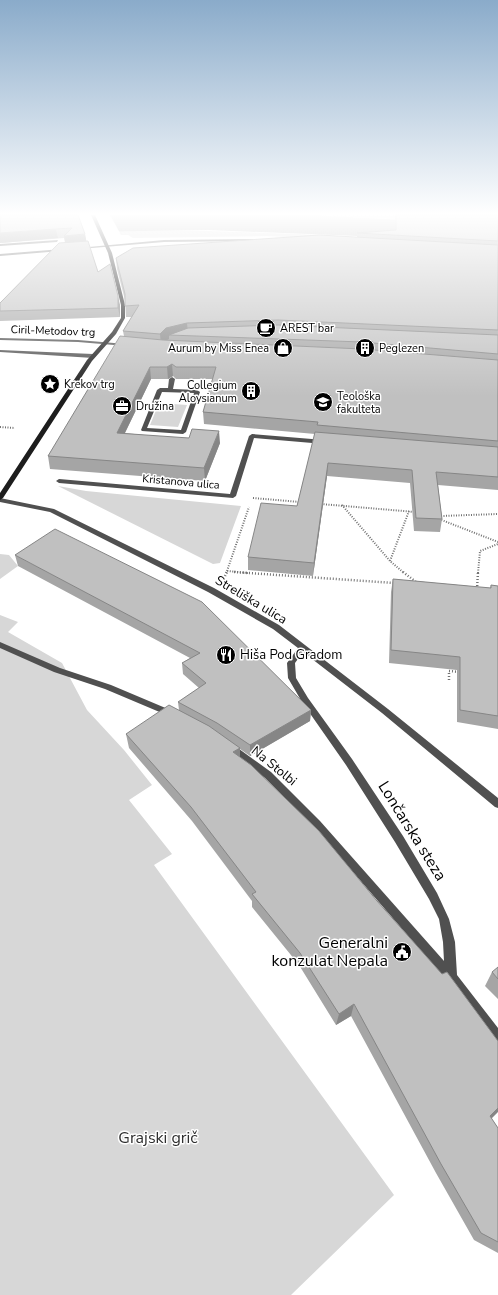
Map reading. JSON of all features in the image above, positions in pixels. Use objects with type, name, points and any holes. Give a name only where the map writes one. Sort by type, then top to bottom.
[{"type":"main road","points":[[0,499],[93,356],[118,327],[123,318],[124,311],[114,275]]},
{"type":"street","name":"Ciril-Metodov trg","points":[[0,339],[104,343],[130,346]]},
{"type":"street","name":"Ciril-Metodov trg","points":[[0,350],[93,356]]},
{"type":"street","points":[[170,390],[172,379]]},
{"type":"street","points":[[160,390],[170,390],[197,392],[183,432],[144,430],[160,390]]},
{"type":"street","name":"Kristanova ulica","points":[[59,481],[232,496],[252,436],[332,442]]},
{"type":"street","name":"Streliška ulica","points":[[0,499],[52,510],[211,590],[276,627],[385,711],[498,804]]},
{"type":"street","points":[[0,645],[57,670],[108,687],[183,719]]},
{"type":"street","name":"Lončarska steza","points":[[302,648],[292,663],[292,678],[305,700],[395,832],[433,896],[444,919],[450,942],[451,977]]},
{"type":"street","name":"Na Stolbi","points":[[226,745],[268,775],[285,790],[367,879],[451,977]]},
{"type":"street","points":[[451,977],[498,1038]]},
{"type":"path","points":[[0,427],[16,428]]},
{"type":"path","points":[[232,496],[305,502]]},
{"type":"path","points":[[320,504],[409,511],[421,514]]},
{"type":"path","points":[[342,505],[390,561],[419,585],[412,585]]},
{"type":"path","points":[[390,561],[409,511]]},
{"type":"path","points":[[498,514],[433,517],[498,543]]},
{"type":"path","points":[[211,590],[224,580],[246,517]]},
{"type":"path","points":[[477,592],[480,551],[498,543]]},
{"type":"path","points":[[227,571],[396,584]]},
{"type":"path","points":[[450,680],[449,671],[466,672]]},
{"type":"green space","points":[[159,403],[187,405],[178,427],[150,425]]},
{"type":"green space","points":[[58,486],[86,491],[241,506],[220,563],[213,564]]},
{"type":"green space","points":[[0,554],[9,555],[18,566],[0,579]]},
{"type":"green space","name":"Grajski grič","points":[[0,615],[18,622],[8,632],[62,663],[87,710],[124,750],[152,785],[129,800],[172,854],[154,865],[394,1195],[291,1295],[0,1295]]},
{"type":"building","points":[[27,275],[113,275],[118,296],[118,308],[0,311],[0,303]]},
{"type":"building","points":[[120,275],[498,275],[498,330],[278,320],[187,323],[166,328],[160,334],[123,331],[139,305],[125,306],[125,294]]},
{"type":"building","points":[[278,325],[498,335],[498,354],[362,342],[169,335],[188,328]]},
{"type":"building","points":[[120,336],[163,340],[362,349],[498,360],[498,441],[317,425],[318,422],[203,412],[216,367],[176,367],[172,364],[167,367],[150,367],[117,433],[189,438],[192,429],[219,431],[204,468],[48,456]]},
{"type":"building","points":[[315,432],[498,447],[498,477],[436,472],[442,519],[416,518],[412,470],[328,463],[314,563],[248,557],[261,503],[297,506]]},
{"type":"building","points":[[55,529],[202,602],[311,710],[250,745],[217,723],[178,702],[206,683],[182,663],[200,653],[15,555]]},
{"type":"building","points":[[393,579],[491,588],[491,585],[498,586],[498,716],[460,710],[460,657],[391,650]]},
{"type":"building","points":[[169,705],[209,726],[240,748],[233,752],[251,765],[319,831],[377,901],[442,974],[447,972],[498,1041],[498,1108],[490,1116],[498,1128],[498,1242],[481,1233],[441,1164],[354,1004],[339,1014],[300,953],[252,894],[256,892],[191,807],[126,734]]},
{"type":"building","points":[[498,967],[498,979],[492,972]]},
{"type":"place","name":"AREST bar","points":[[266,328]]},
{"type":"place","name":"Aurum by Miss Enea","points":[[283,348]]},
{"type":"place","name":"Peglezen","points":[[365,348]]},
{"type":"place","name":"Krekov trg","points":[[50,384]]},
{"type":"place","name":"Collegium Aloysianum","points":[[251,391]]},
{"type":"place","name":"Teološka fakulteta","points":[[323,402]]},
{"type":"place","name":"Družina","points":[[122,406]]},
{"type":"place","name":"Hiša Pod Gradom","points":[[226,655]]},
{"type":"place","name":"Generalni konzulat Nepala","points":[[402,952]]}]
